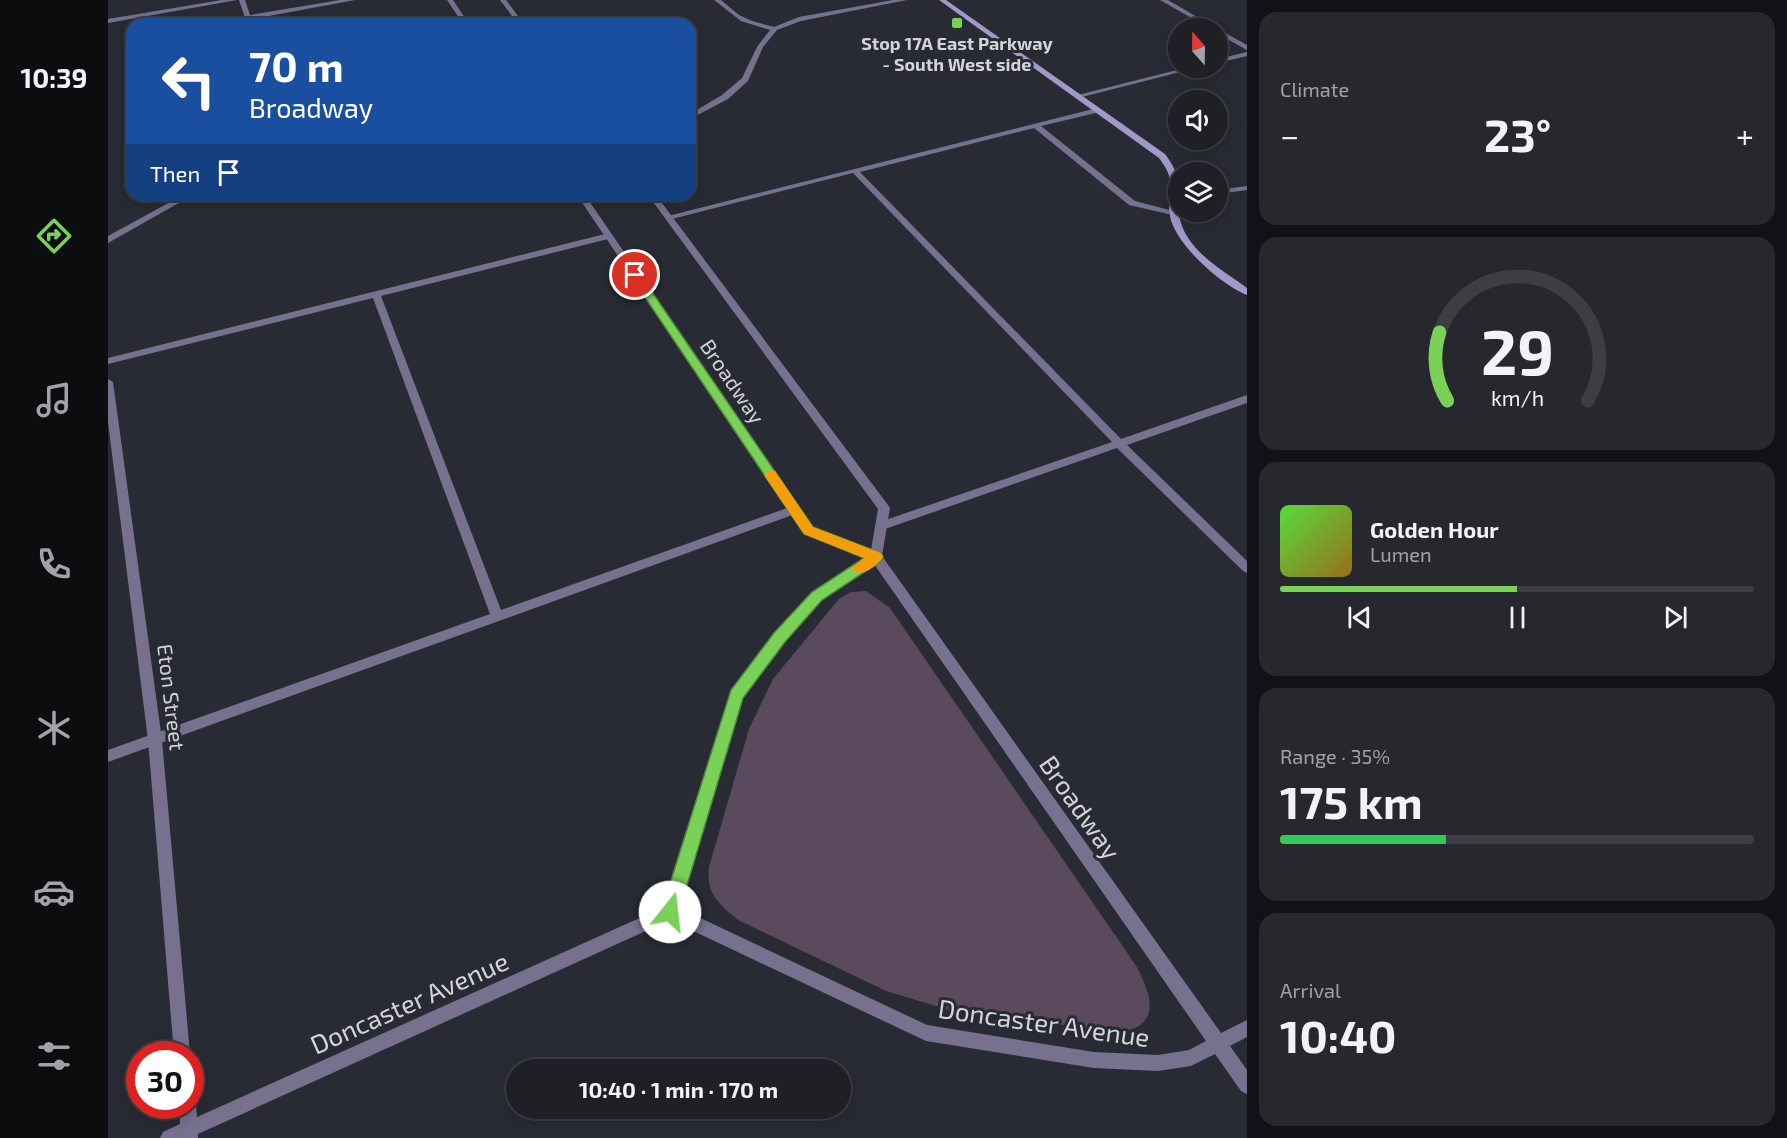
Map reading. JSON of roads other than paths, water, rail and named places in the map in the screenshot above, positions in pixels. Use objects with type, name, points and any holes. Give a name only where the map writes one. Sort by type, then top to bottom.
[{"type":"street","points":[[108,21],[234,0]]},
{"type":"street","points":[[242,0],[249,18]]},
{"type":"street","points":[[265,18],[352,0]]},
{"type":"street","points":[[450,0],[462,18]]},
{"type":"street","points":[[503,0],[516,18]]},
{"type":"street","points":[[717,0],[737,18],[759,27],[775,29]]},
{"type":"street","points":[[696,114],[725,97],[745,79],[760,47],[775,29],[799,19],[904,0]]},
{"type":"street","points":[[942,0],[1168,162]]},
{"type":"street","points":[[1163,0],[1195,18]]},
{"type":"street","points":[[1228,38],[1247,48]]},
{"type":"street","points":[[1228,59],[1247,54]]},
{"type":"street","points":[[1078,96],[1168,74]]},
{"type":"street","points":[[668,217],[1097,110]]},
{"type":"street","points":[[1035,126],[1132,203],[1168,212]]},
{"type":"street","points":[[854,170],[1120,444],[1247,568]]},
{"type":"street","points":[[1228,191],[1247,188]]},
{"type":"street","points":[[108,240],[178,201]]},
{"type":"street","name":"Broadway","points":[[585,201],[808,531],[876,557],[1247,1085]]},
{"type":"street","name":"Broadway","points":[[656,201],[884,508],[876,557]]},
{"type":"street","points":[[1176,222],[1197,254],[1247,292]]},
{"type":"street","points":[[108,361],[609,236]]},
{"type":"street","points":[[376,294],[498,617]]},
{"type":"street","name":"Eton Street","points":[[108,382],[155,740],[181,1041]]},
{"type":"street","points":[[881,526],[1247,399]]},
{"type":"street","points":[[108,756],[794,510]]},
{"type":"street","points":[[670,912],[737,695],[780,638],[817,596],[876,557]]},
{"type":"street","name":"Doncaster Avenue","points":[[169,1138],[189,1134],[670,912],[926,1033],[1094,1060],[1158,1064],[1191,1058],[1247,1028]]},
{"type":"street","points":[[188,1119],[189,1134]]},
{"type":"place","name":"Stop 17A East Parkway - South West side","points":[[957,23]]}]
